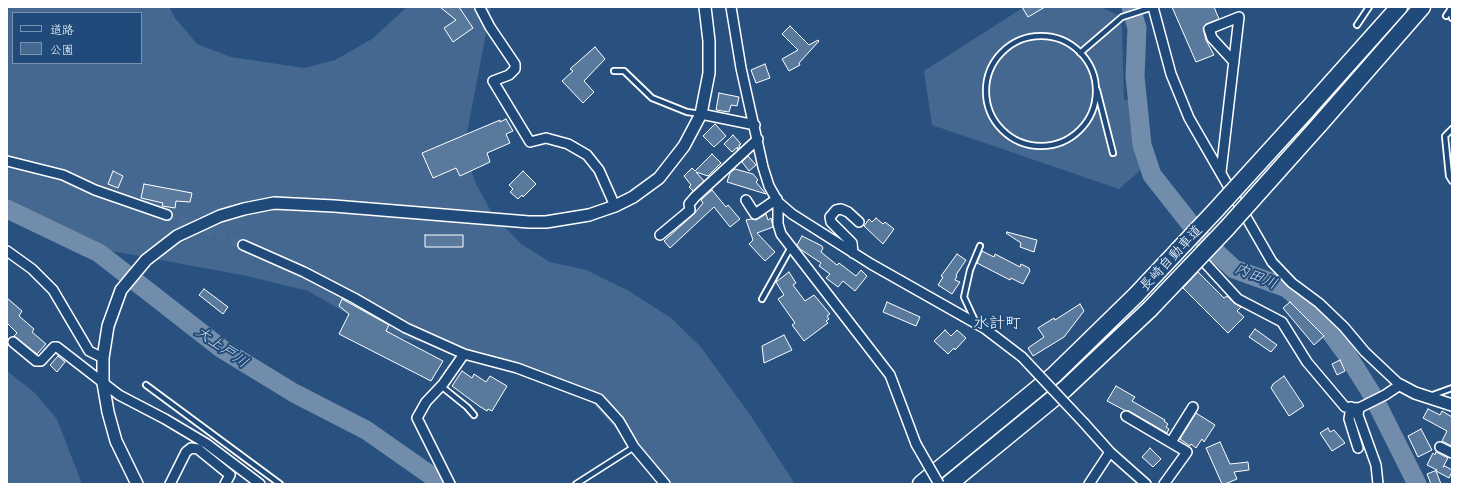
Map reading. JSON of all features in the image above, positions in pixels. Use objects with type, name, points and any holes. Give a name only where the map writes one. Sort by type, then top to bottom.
[{"type":"highway","name":"長崎自動車道","points":[[921,484],[1054,375],[1136,295],[1215,211],[1399,7]]},
{"type":"highway","name":"長崎自動車道","points":[[949,484],[1065,389],[1150,309],[1227,228],[1422,7]]},
{"type":"street","points":[[137,484],[116,441],[108,412],[104,383],[103,358],[108,326],[121,290],[146,260],[177,236],[220,216],[244,209],[274,204],[334,206],[529,222],[546,222],[589,215],[615,206],[633,197],[659,178],[684,146],[701,114],[709,73],[709,41],[705,7]]},
{"type":"street","points":[[731,7],[741,68],[767,180],[778,201],[792,214],[853,253],[975,323],[1022,358],[1110,452],[1146,484]]},
{"type":"street","points":[[480,8],[490,27],[515,64],[515,69],[510,75],[493,81],[530,142],[546,138],[568,144],[587,155],[599,170],[615,206]]},
{"type":"street","points":[[1151,8],[1173,80],[1189,118],[1272,262],[1292,283],[1319,303],[1344,327],[1365,352],[1400,385],[1427,398],[1452,405]]},
{"type":"street","points":[[1221,172],[1234,62],[1239,17],[1209,29],[1212,38],[1234,62]]},
{"type":"street","points":[[701,114],[755,125]]},
{"type":"street","points":[[660,235],[690,210],[689,204],[695,197],[758,139]]},
{"type":"street","points":[[7,161],[63,175],[95,190],[167,215]]},
{"type":"street","points":[[746,200],[755,214],[778,201]]},
{"type":"street","points":[[778,201],[778,224],[782,234],[890,375],[916,444],[939,484]]},
{"type":"street","points":[[853,253],[852,243],[831,222],[830,217],[836,210],[841,209],[848,212],[859,222]]},
{"type":"street","points":[[243,245],[304,272],[354,298],[406,328],[464,354],[517,368],[599,399],[619,421],[634,447],[665,484]]},
{"type":"street","points":[[7,251],[32,268],[53,290],[89,351],[103,358]]},
{"type":"street","points":[[1205,263],[1238,299],[1282,322],[1308,362],[1345,407],[1359,406],[1385,395],[1400,385]]},
{"type":"street","points":[[13,342],[36,361],[41,361],[54,347],[57,348],[119,395],[165,418],[207,444],[260,484]]},
{"type":"street","points":[[450,484],[417,418],[426,402],[441,386],[464,354]]},
{"type":"street","points":[[1358,448],[1350,425],[1359,406]]},
{"type":"street","points":[[1359,406],[1358,415],[1376,465],[1378,484]]},
{"type":"street","points":[[1171,442],[1193,407]]},
{"type":"street","points":[[1126,416],[1187,452],[1164,484]]},
{"type":"street","points":[[1440,447],[1452,453]]},
{"type":"street","points":[[170,484],[186,452],[192,448],[198,449],[230,475],[225,484]]},
{"type":"street","points":[[1089,484],[1110,452]]},
{"type":"lane","points":[[1357,25],[1369,7]]},
{"type":"lane","points":[[1080,52],[1122,17],[1151,8]]},
{"type":"lane","points":[[1446,16],[1451,8]]},
{"type":"lane","points":[[1451,8],[1452,18]]},
{"type":"lane","points":[[1024,36],[1058,37],[1066,39],[1080,52],[1096,75],[1095,108],[1091,117],[1066,141],[1057,145],[1023,145],[1015,142],[990,116],[986,107],[987,71],[990,65],[1015,41],[1024,36]]},
{"type":"lane","points":[[614,71],[624,71],[652,98],[687,112],[701,114]]},
{"type":"lane","points":[[1096,84],[1113,153]]},
{"type":"lane","points":[[1452,129],[1445,136],[1449,176],[1452,180]]},
{"type":"lane","points":[[975,323],[964,297],[970,270],[980,246]]},
{"type":"lane","points":[[762,299],[791,247]]},
{"type":"lane","points":[[146,385],[280,484]]},
{"type":"lane","points":[[441,386],[467,407],[474,415]]},
{"type":"lane","points":[[1427,398],[1452,388]]},
{"type":"lane","points":[[576,484],[634,447]]},
{"type":"green space","points":[[7,7],[169,7],[175,18],[197,44],[231,57],[304,68],[335,60],[372,39],[407,7],[491,7],[467,133],[467,157],[475,182],[492,213],[521,244],[550,262],[586,270],[629,291],[671,318],[700,346],[751,416],[795,484],[657,484],[627,441],[591,401],[561,381],[526,366],[390,335],[348,314],[308,291],[247,276],[85,246],[7,218]]},
{"type":"green space","points":[[1024,7],[1101,7],[1117,15],[1122,27],[1124,100],[1131,100],[1142,169],[1119,189],[932,125],[924,71]]},
{"type":"green space","points":[[7,371],[35,393],[57,419],[82,484],[7,484]]},
{"type":"building","points":[[440,7],[459,7],[473,28],[453,42],[444,28],[456,20]]},
{"type":"building","points":[[1022,7],[1045,7],[1028,17]]},
{"type":"building","points":[[1172,7],[1214,7],[1219,19],[1206,24],[1203,28],[1206,40],[1214,55],[1196,62]]},
{"type":"building","points":[[790,26],[809,45],[818,40],[819,41],[799,63],[800,65],[789,71],[782,59],[798,50],[782,34]]},
{"type":"building","points":[[595,47],[605,59],[584,81],[594,92],[583,103],[562,81],[573,71],[570,69]]},
{"type":"building","points":[[765,64],[770,78],[756,83],[751,70]]},
{"type":"building","points":[[719,93],[739,97],[737,106],[731,105],[729,112],[716,110]]},
{"type":"building","points":[[506,119],[513,131],[506,134],[510,143],[487,153],[490,162],[460,176],[456,168],[433,178],[422,153],[500,120],[500,122]]},
{"type":"building","points":[[715,124],[726,136],[714,147],[703,136]]},
{"type":"building","points":[[733,135],[741,144],[739,145],[740,147],[737,151],[738,147],[732,152],[724,144]]},
{"type":"building","points":[[712,154],[721,163],[708,176],[696,172],[704,181],[693,191],[689,187],[691,185],[684,176],[692,168],[695,171]]},
{"type":"building","points":[[748,156],[756,165],[749,171],[742,162]]},
{"type":"building","points":[[735,169],[753,174],[758,180],[756,182],[766,194],[727,182],[730,173]]},
{"type":"building","points":[[113,171],[123,176],[118,188],[108,184]]},
{"type":"building","points":[[523,171],[536,184],[523,197],[522,195],[518,199],[510,192],[513,189],[509,185]]},
{"type":"building","points":[[144,184],[192,193],[190,202],[176,201],[175,208],[162,206],[163,203],[141,198]]},
{"type":"building","points":[[712,190],[726,207],[728,205],[740,219],[730,227],[714,207],[670,248],[664,241],[694,214],[703,203],[701,200]]},
{"type":"building","points":[[766,214],[768,220],[771,218],[773,227],[757,233],[775,252],[765,261],[749,244],[753,240],[746,220],[756,220]]},
{"type":"building","points":[[876,218],[883,224],[885,222],[894,229],[883,244],[864,226],[869,219],[872,222]]},
{"type":"building","points":[[1006,233],[1037,240],[1034,252],[1020,247],[1021,243]]},
{"type":"building","points":[[425,235],[463,235],[463,247],[425,247]]},
{"type":"building","points":[[802,236],[822,246],[823,248],[821,252],[837,265],[839,263],[856,276],[861,270],[867,276],[855,291],[843,281],[838,287],[826,278],[830,274],[819,266],[821,263],[800,249],[797,245]]},
{"type":"building","points":[[982,251],[994,257],[995,254],[1020,267],[1021,264],[1029,268],[1030,271],[1023,284],[1011,278],[1010,280],[977,263]]},
{"type":"building","points":[[957,254],[966,260],[956,275],[955,280],[960,282],[952,294],[938,285],[943,277],[941,276]]},
{"type":"building","points":[[789,272],[796,283],[793,285],[805,301],[814,295],[830,314],[827,316],[829,319],[826,321],[828,323],[804,341],[792,325],[795,323],[778,299],[784,295],[776,282]]},
{"type":"building","points":[[1198,272],[1224,298],[1227,296],[1241,307],[1237,311],[1244,317],[1228,333],[1183,288]]},
{"type":"building","points":[[204,289],[228,307],[223,314],[199,295]]},
{"type":"building","points":[[7,298],[22,311],[19,316],[34,329],[32,332],[46,344],[37,354],[14,336],[17,333],[7,323]]},
{"type":"building","points":[[342,299],[389,325],[386,331],[443,361],[431,381],[339,334],[349,314],[339,306]]},
{"type":"building","points":[[887,302],[920,317],[916,326],[883,312]]},
{"type":"building","points":[[1290,302],[1324,336],[1314,345],[1283,308]]},
{"type":"building","points":[[1080,304],[1084,311],[1064,337],[1033,356],[1028,348],[1044,337],[1038,328],[1054,318],[1055,320]]},
{"type":"building","points":[[1255,329],[1277,345],[1271,352],[1249,337]]},
{"type":"building","points":[[945,330],[951,336],[957,330],[966,338],[955,350],[954,348],[948,354],[934,341]]},
{"type":"building","points":[[784,335],[792,350],[764,363],[762,346]]},
{"type":"building","points":[[58,356],[65,362],[57,372],[50,365]]},
{"type":"building","points":[[1340,360],[1345,371],[1337,375],[1332,364]]},
{"type":"building","points":[[462,371],[472,378],[474,374],[486,382],[490,376],[507,386],[492,411],[488,409],[487,411],[479,406],[452,386]]},
{"type":"building","points":[[1284,376],[1304,406],[1289,416],[1271,388],[1273,384]]},
{"type":"building","points":[[1116,386],[1135,397],[1132,401],[1165,420],[1164,421],[1168,424],[1166,427],[1169,429],[1167,433],[1129,411],[1107,401]]},
{"type":"building","points":[[1428,409],[1440,415],[1442,411],[1452,417],[1452,446],[1442,441],[1447,431],[1423,418]]},
{"type":"building","points":[[1196,413],[1215,425],[1204,442],[1202,439],[1196,448],[1180,439]]},
{"type":"building","points":[[1328,428],[1330,432],[1334,430],[1345,443],[1332,451],[1320,433]]},
{"type":"building","points":[[1421,429],[1432,450],[1418,457],[1408,436]]},
{"type":"building","points":[[1220,442],[1230,464],[1248,462],[1249,470],[1234,472],[1237,479],[1225,484],[1222,484],[1206,448]]},
{"type":"building","points":[[1150,448],[1161,459],[1153,467],[1142,457]]},
{"type":"building","points":[[1436,452],[1448,458],[1443,467],[1445,466],[1452,470],[1452,472],[1449,478],[1436,471],[1441,484],[1431,484],[1427,474],[1437,470],[1427,465],[1433,453],[1435,455]]},
{"type":"waterway","name":"内田川","points":[[1131,7],[1137,28],[1135,76],[1142,145],[1152,175],[1204,241],[1234,269],[1287,288],[1320,318],[1348,356],[1373,396],[1417,484]]},
{"type":"waterway","name":"大上戸川","points":[[7,209],[99,253],[222,349],[294,393],[366,430],[436,479],[439,484]]},
{"type":"tunnel","points":[[167,215],[243,245]]},
{"type":"district","name":"水計町","points":[[997,323]]}]
